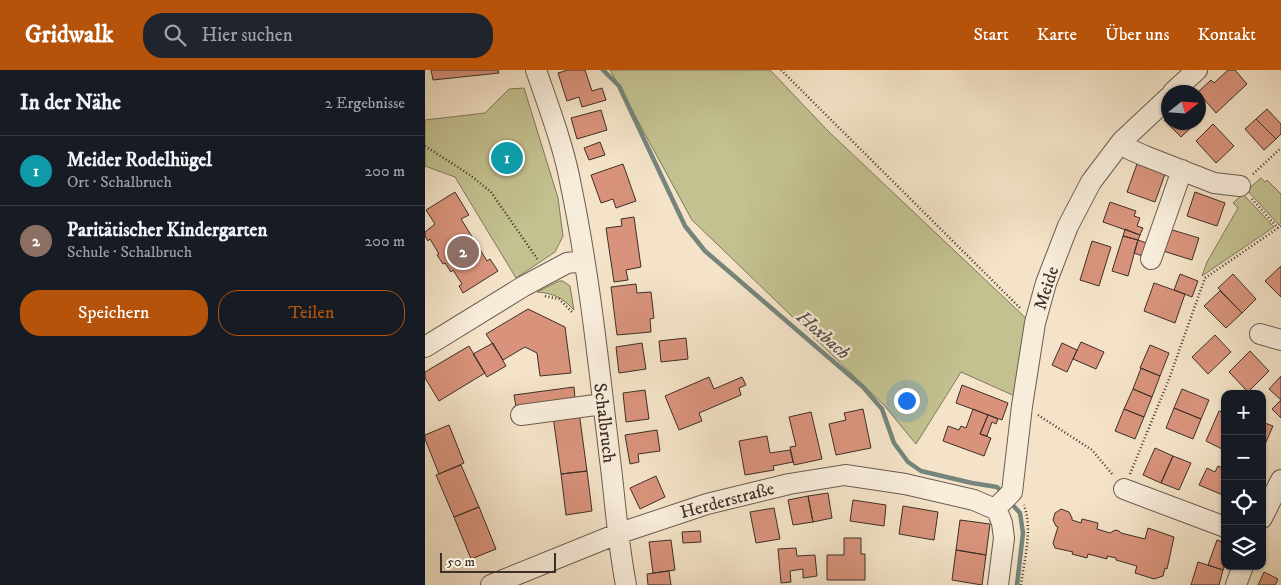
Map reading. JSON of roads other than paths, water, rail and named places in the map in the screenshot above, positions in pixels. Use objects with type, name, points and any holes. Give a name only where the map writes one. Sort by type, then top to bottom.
[{"type":"street","name":"Schalbruch","points":[[536,70],[571,184],[585,261],[617,534],[626,585]]},
{"type":"street","points":[[1181,85],[1197,70]]},
{"type":"street","name":"Meide","points":[[997,585],[1004,538],[1002,523],[1005,499],[1035,323],[1047,283],[1068,226],[1091,182],[1122,141],[1161,104]]},
{"type":"street","points":[[1122,141],[1129,149],[1214,183],[1240,186]]},
{"type":"street","points":[[1151,259],[1182,170]]},
{"type":"street","points":[[425,347],[525,286],[567,263],[585,261]]},
{"type":"street","points":[[1260,334],[1281,340]]},
{"type":"street","points":[[521,414],[603,404]]},
{"type":"street","name":"Herderstraße","points":[[491,585],[617,534],[707,504],[789,484],[845,475],[905,484],[974,500],[1005,499]]},
{"type":"street","points":[[1266,510],[1281,480]]},
{"type":"street","points":[[1124,489],[1221,525]]},
{"type":"street","points":[[1236,585],[1242,570]]},
{"type":"waterway","name":"Hoxbach","points":[[603,70],[619,86],[685,226],[705,251],[863,387],[882,409],[894,443],[908,462],[921,471],[997,487],[1003,493]]},
{"type":"waterway","name":"Hoxbach","points":[[1009,501],[1020,513],[1023,533],[1017,585]]},
{"type":"place","name":"Meider Rodelhügel","points":[[507,158]]},
{"type":"place","name":"Paritätischer Kindergarten","points":[[463,252]]}]
